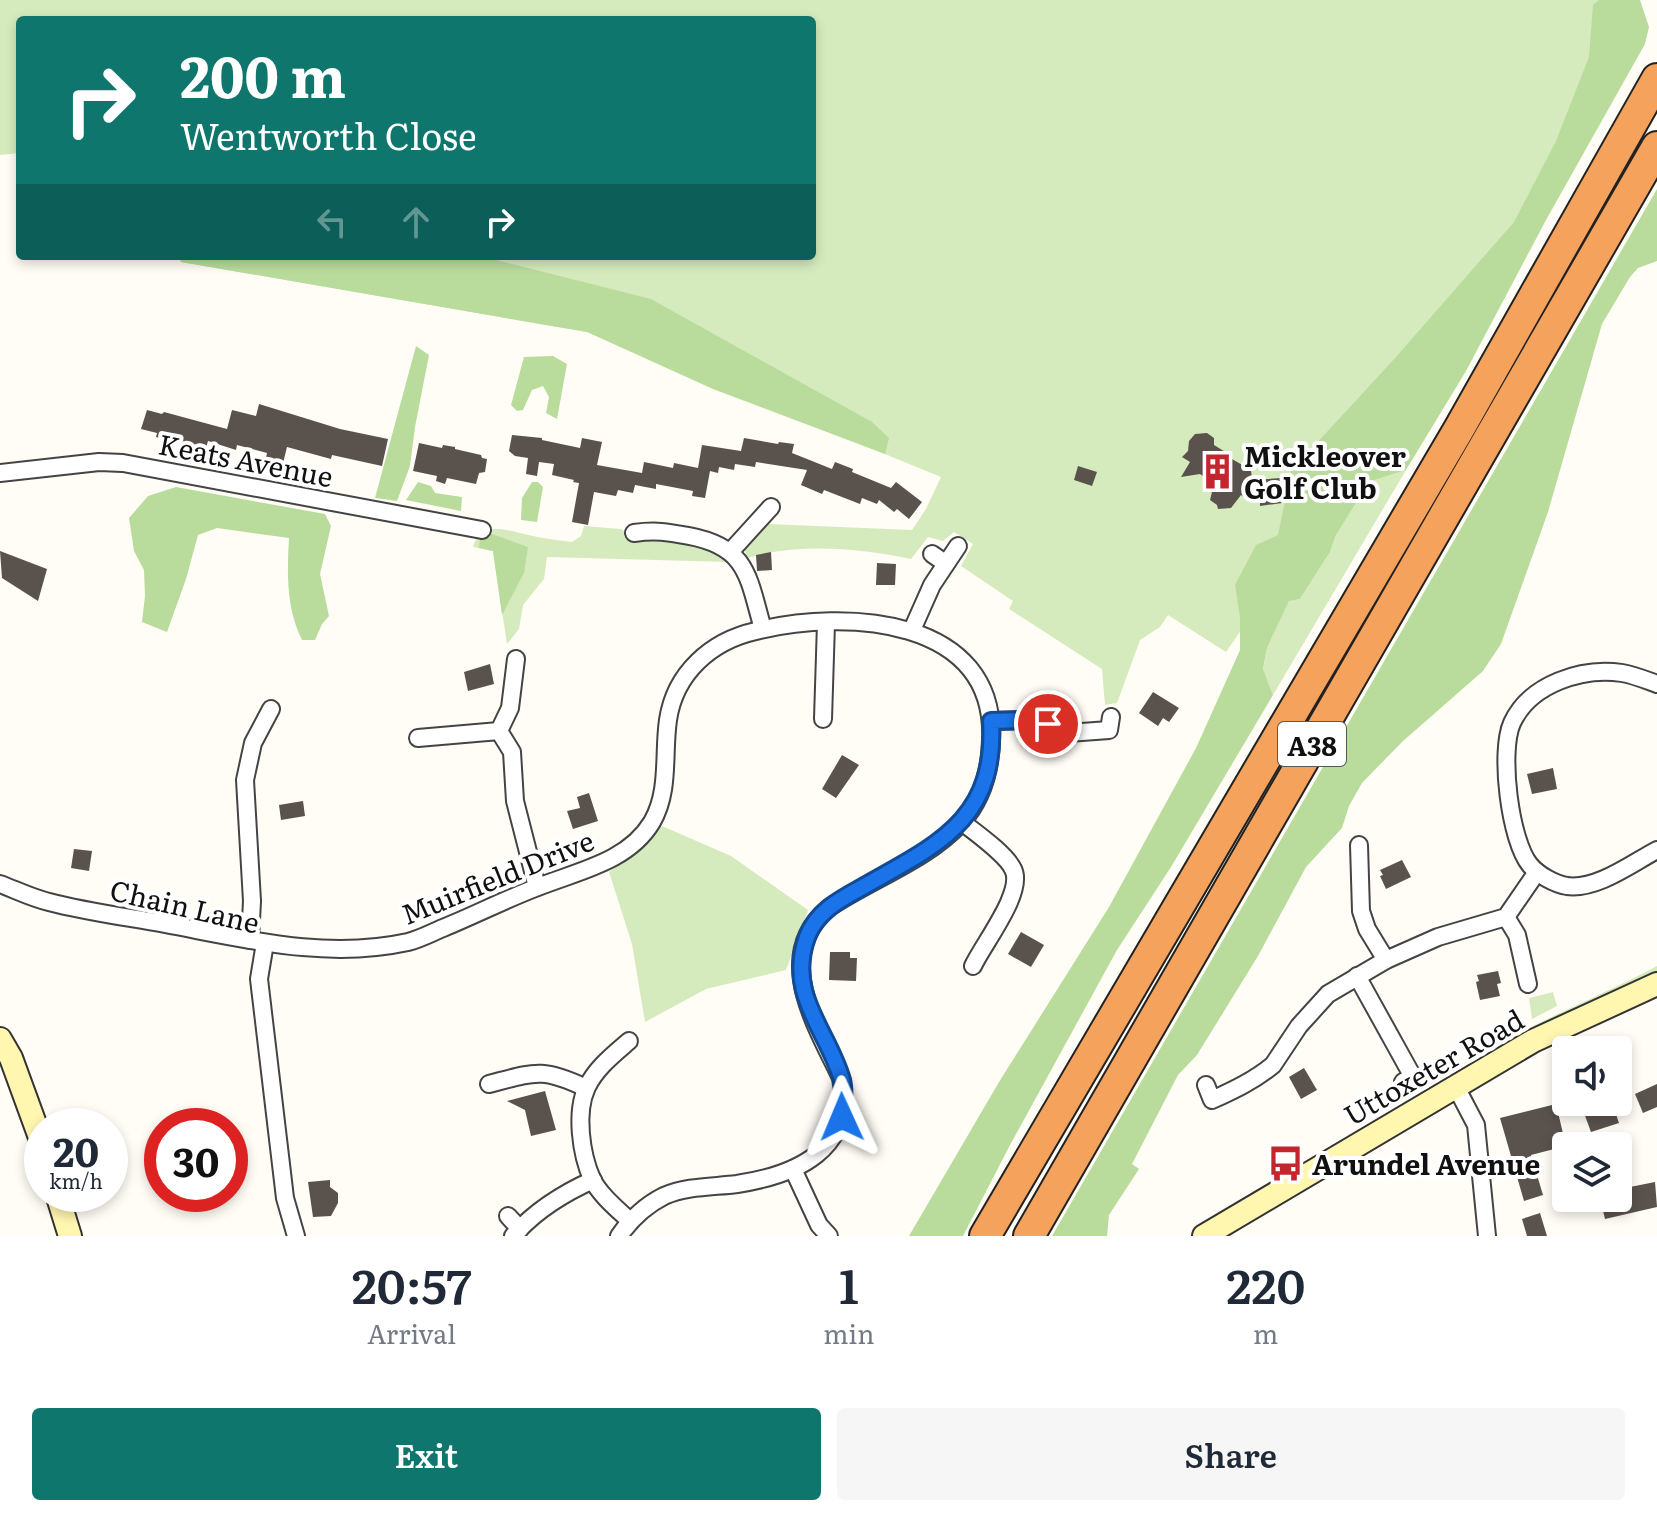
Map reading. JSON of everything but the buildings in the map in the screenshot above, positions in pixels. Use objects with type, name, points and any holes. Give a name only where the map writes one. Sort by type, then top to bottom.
[{"type":"highway","name":"A38","points":[[985,1236],[1451,442],[1656,80]]},
{"type":"highway","name":"A38","points":[[1029,1236],[1657,147]]},
{"type":"main road","name":"Uttoxeter Road","points":[[1204,1236],[1533,1041],[1657,984]]},
{"type":"main road","points":[[0,1039],[11,1058],[29,1108]]},
{"type":"main road","points":[[63,1212],[70,1236]]},
{"type":"street","name":"Keats Avenue","points":[[0,473],[99,462],[123,463],[482,530]]},
{"type":"street","points":[[731,551],[771,507]]},
{"type":"street","points":[[634,533],[662,530],[711,540],[731,551],[749,580],[763,629]]},
{"type":"street","points":[[912,630],[932,585],[938,559],[958,546]]},
{"type":"street","points":[[823,719],[826,623]]},
{"type":"street","name":"Muirfield Drive","points":[[257,942],[318,949],[361,949],[412,941],[623,852],[642,835],[659,804],[664,786],[668,718],[674,695],[700,658],[719,644],[763,629],[826,623],[892,625],[939,642],[959,655],[986,699],[991,721],[985,783],[962,822],[936,844],[830,907],[817,919],[808,935],[800,964],[804,992],[812,1015],[841,1078],[842,1117],[833,1139],[793,1169],[771,1178],[694,1188],[666,1195],[630,1221],[619,1236]]},
{"type":"street","points":[[499,731],[510,708],[516,659]]},
{"type":"street","points":[[1657,684],[1623,673],[1601,672],[1576,675],[1540,691],[1516,717],[1508,736],[1506,780],[1522,850],[1537,872],[1567,886],[1585,884],[1607,876],[1657,850]]},
{"type":"street","points":[[257,942],[245,780],[253,743],[271,709]]},
{"type":"street","points":[[991,721],[1023,720],[1077,733],[1109,730],[1111,717]]},
{"type":"street","points":[[499,731],[512,752],[515,801],[537,887]]},
{"type":"street","points":[[418,738],[499,731]]},
{"type":"street","points":[[962,822],[1012,866],[1016,877],[1013,895],[977,943],[973,966]]},
{"type":"street","points":[[1359,845],[1361,911],[1367,929],[1386,960]]},
{"type":"street","points":[[1206,1085],[1212,1100],[1266,1071],[1314,1007],[1357,976],[1438,937],[1506,917],[1537,872]]},
{"type":"street","name":"Chain Lane","points":[[0,884],[45,902],[257,942],[285,1198],[296,1236]]},
{"type":"street","points":[[1506,917],[1517,935],[1528,984]]},
{"type":"street","points":[[1357,976],[1413,1077],[1403,1082]]},
{"type":"street","points":[[629,1041],[603,1064],[586,1088],[581,1117],[582,1138],[593,1180],[610,1203],[630,1221]]},
{"type":"street","points":[[489,1084],[535,1072],[554,1075],[586,1088]]},
{"type":"street","points":[[1455,1085],[1476,1125],[1487,1236]]},
{"type":"street","points":[[793,1169],[819,1225],[829,1236]]},
{"type":"street","points":[[513,1227],[593,1180]]},
{"type":"green space","points":[[0,0],[1614,0],[1577,139],[1519,230],[1346,412],[1276,580],[1226,652],[1168,615],[1160,627],[1140,640],[1117,703],[1105,705],[1102,669],[1009,609],[1013,601],[961,566],[973,544],[954,532],[943,541],[928,537],[911,559],[829,549],[788,550],[747,558],[744,548],[754,533],[768,524],[912,530],[941,477],[587,332],[181,262],[816,260],[816,16],[16,16],[16,153],[0,155]]},
{"type":"green space","points":[[1599,0],[1640,0],[1649,27],[1645,44],[1466,371],[1406,470],[1375,480],[1367,486],[1300,599],[1289,601],[1267,648],[1263,669],[1273,695],[1171,867],[1117,950],[963,1236],[909,1236],[999,1082],[1109,907],[1196,748],[1240,650],[1240,617],[1235,585],[1256,545],[1278,535],[1291,471],[1514,222],[1556,141],[1589,57],[1593,5]]},
{"type":"green space","points":[[1657,189],[1657,261],[1638,268],[1630,277],[1602,324],[1548,512],[1501,644],[1483,671],[1402,742],[1362,783],[1349,806],[1342,828],[1306,867],[1258,956],[1197,1055],[1178,1075],[1132,1164],[1139,1169],[1109,1215],[1107,1236],[1052,1236]]},
{"type":"green space","points":[[496,260],[651,299],[872,422],[889,438],[885,454],[713,389],[587,332],[181,262]]},
{"type":"green space","points":[[416,346],[429,355],[410,466],[397,501],[375,498]]},
{"type":"green space","points":[[553,356],[567,364],[557,419],[546,413],[549,397],[543,386],[532,390],[523,410],[517,411],[511,405],[524,357]]},
{"type":"green space","points":[[1406,470],[1273,695],[1263,670],[1267,648],[1289,600],[1300,599],[1367,486],[1375,480]]},
{"type":"green space","points":[[418,482],[431,486],[435,493],[462,497],[461,511],[406,500]]},
{"type":"green space","points":[[532,482],[538,482],[543,487],[537,522],[521,520],[522,498]]},
{"type":"green space","points":[[176,487],[325,514],[331,526],[320,574],[329,616],[315,640],[302,640],[293,615],[288,577],[289,538],[217,528],[198,535],[167,632],[142,622],[144,570],[134,551],[129,518],[148,496]]},
{"type":"green space","points":[[584,526],[621,529],[625,539],[630,540],[664,539],[711,545],[729,562],[547,557],[544,579],[523,605],[519,629],[507,644],[493,551],[473,547],[477,538],[483,532],[498,529],[572,542],[581,536]]},
{"type":"green space","points":[[492,534],[528,547],[524,573],[502,615],[493,551],[479,548],[480,538]]},
{"type":"green space","points":[[662,826],[731,856],[808,910],[786,970],[706,989],[645,1022],[632,944],[609,872],[643,847]]},
{"type":"green space","points":[[1657,966],[1657,976],[1536,1032],[1533,1026]]},
{"type":"green space","points":[[1553,992],[1557,1006],[1532,1019],[1529,998]]},
{"type":"place","name":"Mickleover Golf Club","points":[[1218,471]]},
{"type":"place","name":"Arundel Avenue","points":[[1286,1163]]},
{"type":"route","points":[[842,1117],[844,1090],[841,1078],[812,1015],[800,971],[803,948],[813,924],[823,912],[844,897],[936,844],[962,822],[985,783],[991,721],[1023,720],[1048,724]]}]
